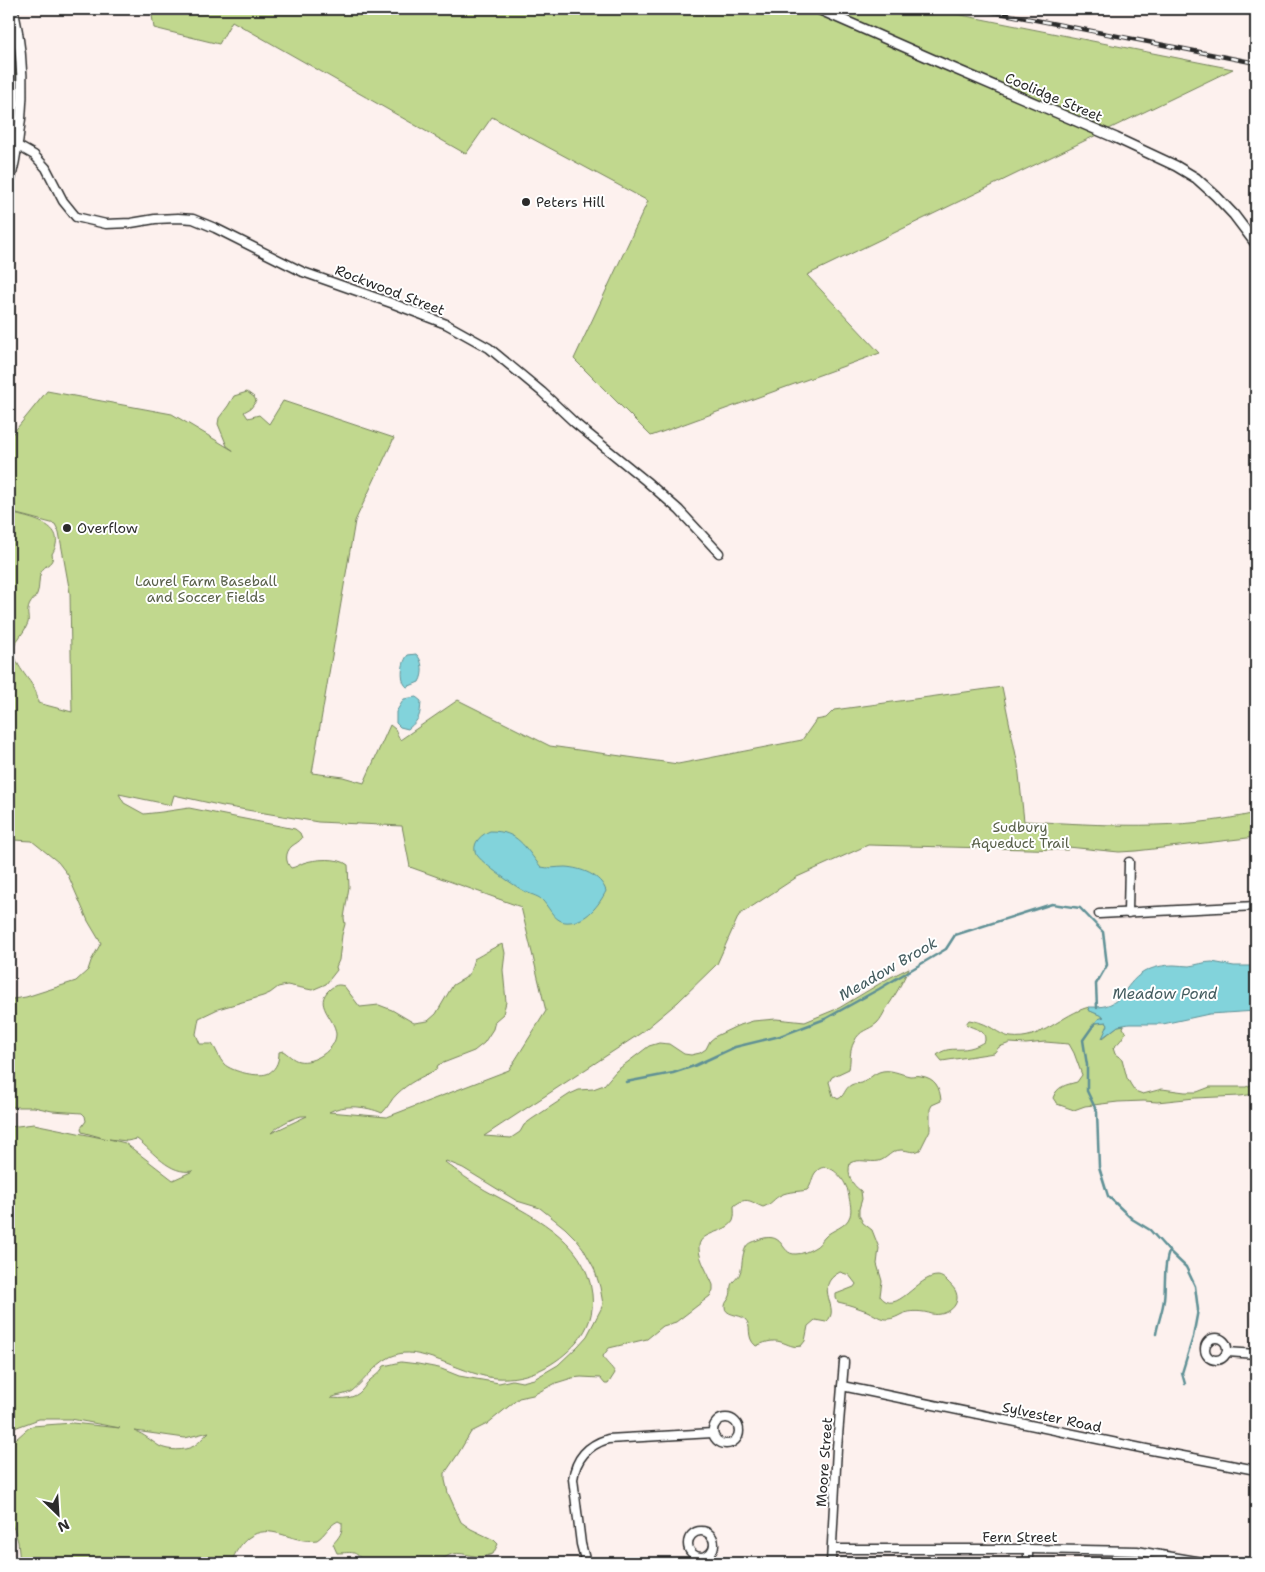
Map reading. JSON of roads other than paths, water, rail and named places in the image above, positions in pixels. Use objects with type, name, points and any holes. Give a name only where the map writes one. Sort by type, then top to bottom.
[{"type":"main road","points":[[9,185],[18,146],[23,76],[18,28],[13,9]]},
{"type":"main road","name":"Coolidge Street","points":[[818,9],[941,64],[1130,144],[1176,166],[1196,178],[1216,196],[1234,215],[1256,244]]},
{"type":"street","name":"Rockwood Street","points":[[18,146],[34,155],[46,168],[62,202],[76,217],[106,224],[170,218],[193,219],[215,228],[302,272],[446,324],[489,348],[542,392],[575,424],[679,510],[719,553]]},
{"type":"street","points":[[1128,913],[1129,862]]},
{"type":"street","points":[[1100,914],[1256,906]]},
{"type":"street","points":[[1227,1352],[1256,1354]]},
{"type":"street","name":"Moore Street","points":[[831,1563],[844,1362]]},
{"type":"street","name":"Sylvester Road","points":[[842,1386],[1256,1470]]},
{"type":"street","points":[[586,1563],[581,1544],[573,1479],[580,1458],[587,1450],[598,1442],[608,1439],[713,1433]]},
{"type":"street","name":"Fern Street","points":[[832,1549],[1137,1551],[1208,1563]]},
{"type":"street","points":[[1028,1549],[1028,1563]]},
{"type":"water","points":[[416,654],[421,663],[422,675],[419,682],[407,687],[402,676],[403,666],[408,655]]},
{"type":"water","points":[[416,697],[421,701],[420,714],[417,720],[408,729],[400,727],[396,723],[396,712],[404,699]]},
{"type":"water","points":[[490,831],[514,837],[541,867],[565,867],[590,873],[600,881],[606,891],[596,907],[582,919],[565,922],[556,918],[541,899],[505,879],[477,855],[475,847],[477,841]]},
{"type":"water","name":"Meadow Pond","points":[[1212,962],[1234,966],[1256,966],[1256,1011],[1209,1014],[1163,1024],[1129,1024],[1118,1026],[1102,1038],[1108,1025],[1106,1022],[1095,1023],[1098,1019],[1104,1017],[1088,1010],[1089,1007],[1101,1007],[1110,1004],[1121,996],[1136,978],[1151,969],[1166,965],[1189,966]]},
{"type":"waterway","name":"Meadow Brook","points":[[626,1082],[673,1073],[694,1066],[735,1047],[780,1036],[825,1019],[946,949],[955,935],[1052,904],[1080,908],[1103,932],[1107,965],[1096,984],[1097,1008]]},
{"type":"waterway","points":[[1095,1023],[1083,1040],[1087,1065],[1087,1091],[1097,1112],[1099,1167],[1108,1196],[1132,1219],[1150,1230],[1186,1267],[1195,1286],[1198,1310],[1193,1337],[1182,1373],[1185,1384]]},
{"type":"waterway","points":[[1156,1334],[1165,1293],[1165,1269],[1169,1252]]},
{"type":"railway","points":[[979,9],[1256,63]]},
{"type":"place","name":"Peters Hill","points":[[526,202]]},
{"type":"place","name":"Overflow","points":[[67,528]]},
{"type":"park label","name":"Laurel Farm Baseball and Soccer Fields","points":[[206,590]]},
{"type":"park label","name":"Sudbury Aqueduct Trail","points":[[1020,836]]}]
